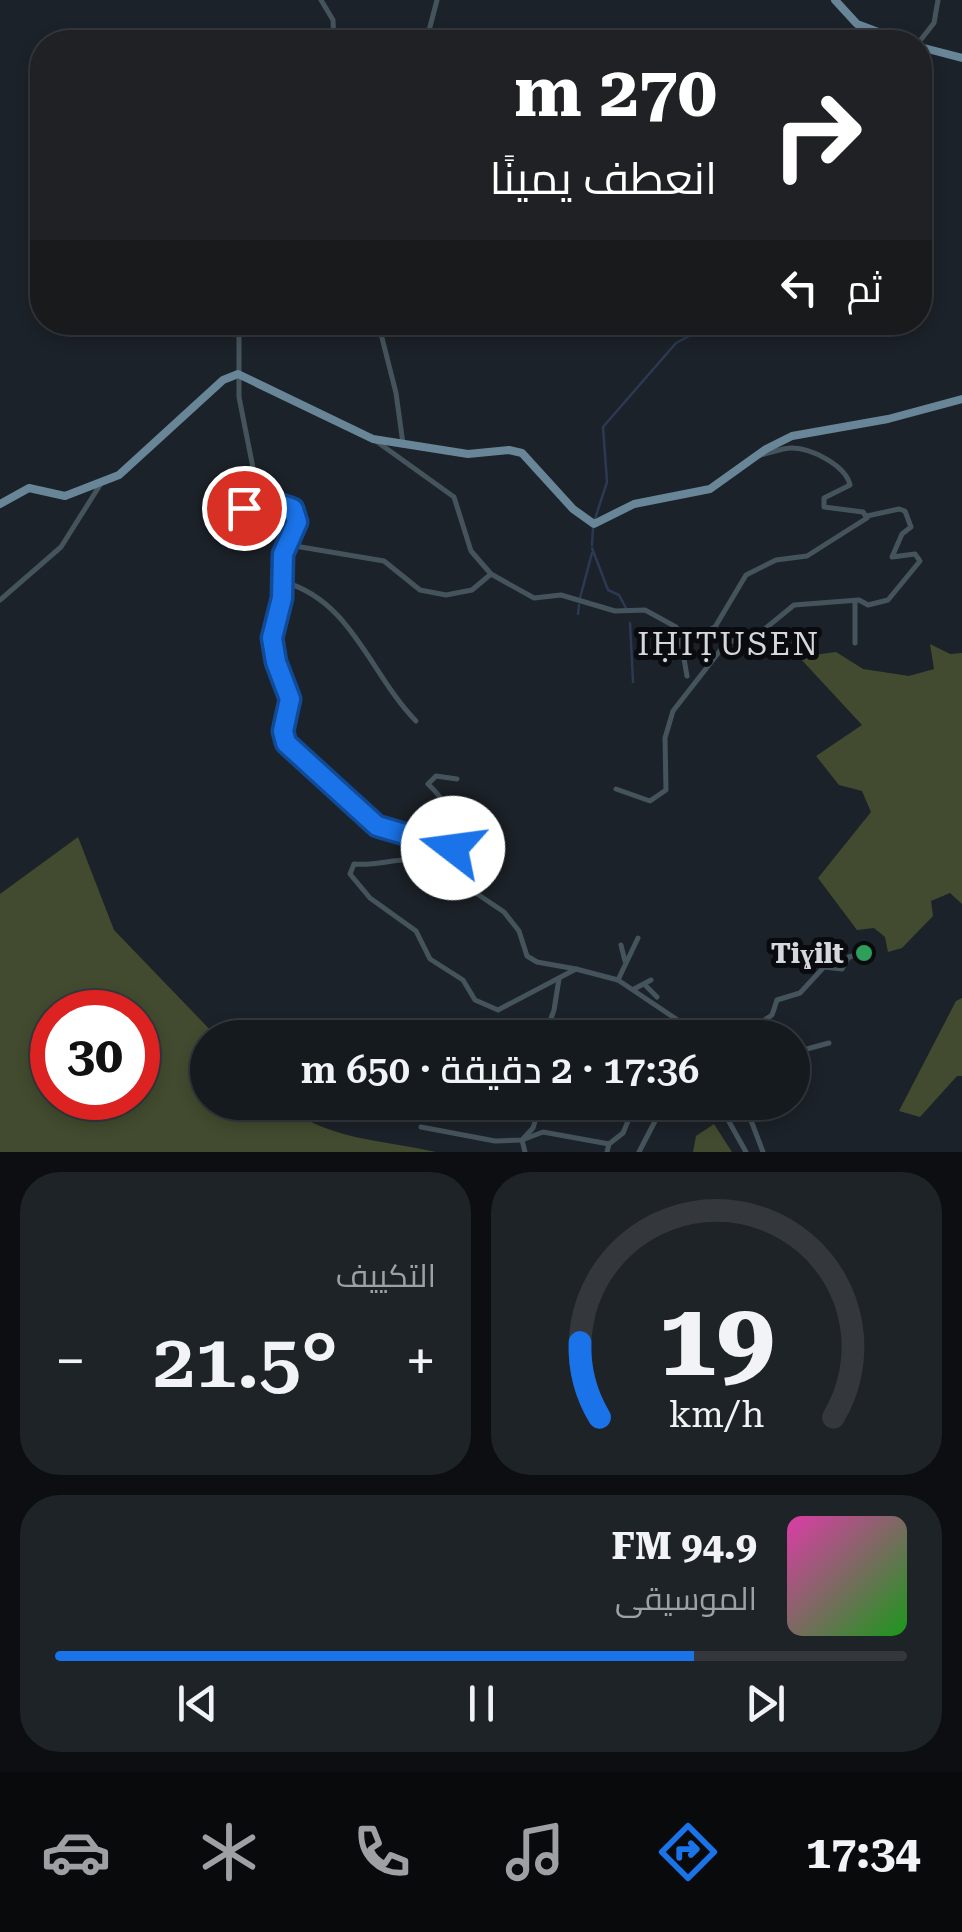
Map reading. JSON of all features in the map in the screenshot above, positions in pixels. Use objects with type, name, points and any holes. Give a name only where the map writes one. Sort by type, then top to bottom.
[{"type":"main road","points":[[835,0],[857,24],[873,30]]},
{"type":"main road","points":[[932,49],[962,58]]},
{"type":"main road","points":[[0,504],[29,488],[65,496],[101,482],[144,457],[224,380],[238,374],[372,439],[468,454],[522,453],[572,509],[594,524],[634,504],[710,489],[792,436],[888,419],[962,399]]},
{"type":"street","points":[[321,0],[333,30]]},
{"type":"street","points":[[429,30],[436,0]]},
{"type":"street","points":[[930,30],[938,0]]},
{"type":"street","points":[[239,335],[238,374],[255,478],[244,508],[251,514],[272,504],[293,509],[297,522],[283,554],[284,582],[271,648],[290,699],[283,738],[377,826],[418,838],[436,860]]},
{"type":"street","points":[[381,335],[396,393],[403,444]]},
{"type":"street","points":[[372,439],[454,496],[471,551],[491,574],[534,598],[562,595],[598,608],[645,610],[676,626],[687,676]]},
{"type":"street","points":[[616,789],[650,801],[666,790],[665,738],[672,711],[726,643],[761,632],[794,605],[868,605],[888,600],[920,560],[915,554],[892,557],[902,534],[911,528],[905,511],[890,509],[867,516],[824,507],[824,498],[850,485],[846,473],[831,462],[791,448],[753,458]]},
{"type":"street","points":[[0,600],[62,547],[101,482]]},
{"type":"street","points":[[680,636],[695,637],[716,627],[746,574],[776,560],[807,556],[858,527],[867,516]]},
{"type":"street","points":[[289,544],[384,561],[420,590],[446,595],[472,590],[491,574]]},
{"type":"street","points":[[284,582],[306,588],[350,625],[379,677],[416,721]]},
{"type":"street","points":[[855,602],[855,643]]},
{"type":"street","points":[[716,627],[726,643]]},
{"type":"street","points":[[428,864],[453,848],[455,828],[448,806],[428,784],[436,776],[457,779]]},
{"type":"street","points":[[428,864],[410,856],[382,864],[354,864],[350,874],[370,898],[416,931],[430,960],[463,980],[475,1000],[498,1010],[507,1008],[517,996],[576,969]]},
{"type":"street","points":[[428,864],[429,873],[443,883],[458,889],[467,887],[504,912],[527,956],[537,962],[618,980],[679,1020]]},
{"type":"street","points":[[618,980],[638,938]]},
{"type":"street","points":[[621,945],[626,964]]},
{"type":"street","points":[[764,1020],[772,1014],[776,1000],[800,993],[824,967],[842,969],[849,957],[859,954]]},
{"type":"street","points":[[550,1020],[558,978]]},
{"type":"street","points":[[646,986],[651,980]]},
{"type":"street","points":[[634,989],[640,984],[657,996]]},
{"type":"street","points":[[810,1049],[829,1044]]},
{"type":"street","points":[[522,1140],[535,1120]]},
{"type":"street","points":[[607,1152],[628,1120]]},
{"type":"street","points":[[639,1152],[656,1120]]},
{"type":"street","points":[[728,1120],[746,1152]]},
{"type":"street","points":[[751,1120],[763,1152]]},
{"type":"street","points":[[420,1127],[495,1141],[522,1140],[543,1132],[609,1144]]},
{"type":"street","points":[[522,1140],[526,1152]]},
{"type":"green space","points":[[930,644],[950,654],[962,653],[962,904],[950,893],[931,901],[933,916],[902,948],[888,952],[885,937],[874,928],[857,930],[818,878],[871,812],[862,791],[839,785],[816,756],[862,725],[799,657],[836,652],[863,669],[909,676],[934,669]]},
{"type":"green space","points":[[78,837],[114,930],[201,1020],[190,1020],[190,1120],[308,1120],[355,1137],[436,1152],[0,1152],[0,894]]},
{"type":"green space","points":[[962,998],[962,1076],[957,1076],[920,1117],[899,1111],[956,1001]]},
{"type":"green space","points":[[714,1124],[732,1152],[693,1152],[696,1136]]},
{"type":"waterway","points":[[595,519],[607,482],[603,427],[676,343],[691,335]]},
{"type":"waterway","points":[[592,545],[593,528]]},
{"type":"waterway","points":[[592,548],[608,590],[619,595],[627,610]]},
{"type":"waterway","points":[[580,598],[592,553]]},
{"type":"waterway","points":[[578,614],[579,605]]},
{"type":"waterway","points":[[630,623],[633,682]]},
{"type":"place","name":"Tiɣilt","points":[[864,953]]},
{"type":"district","name":"IḤIṬUSEN","points":[[729,644]]},
{"type":"route","points":[[244,508],[251,514],[272,504],[287,506],[296,514],[296,531],[283,554],[284,587],[271,648],[289,692],[283,731],[286,743],[381,829],[410,833],[436,860],[453,848]]}]
